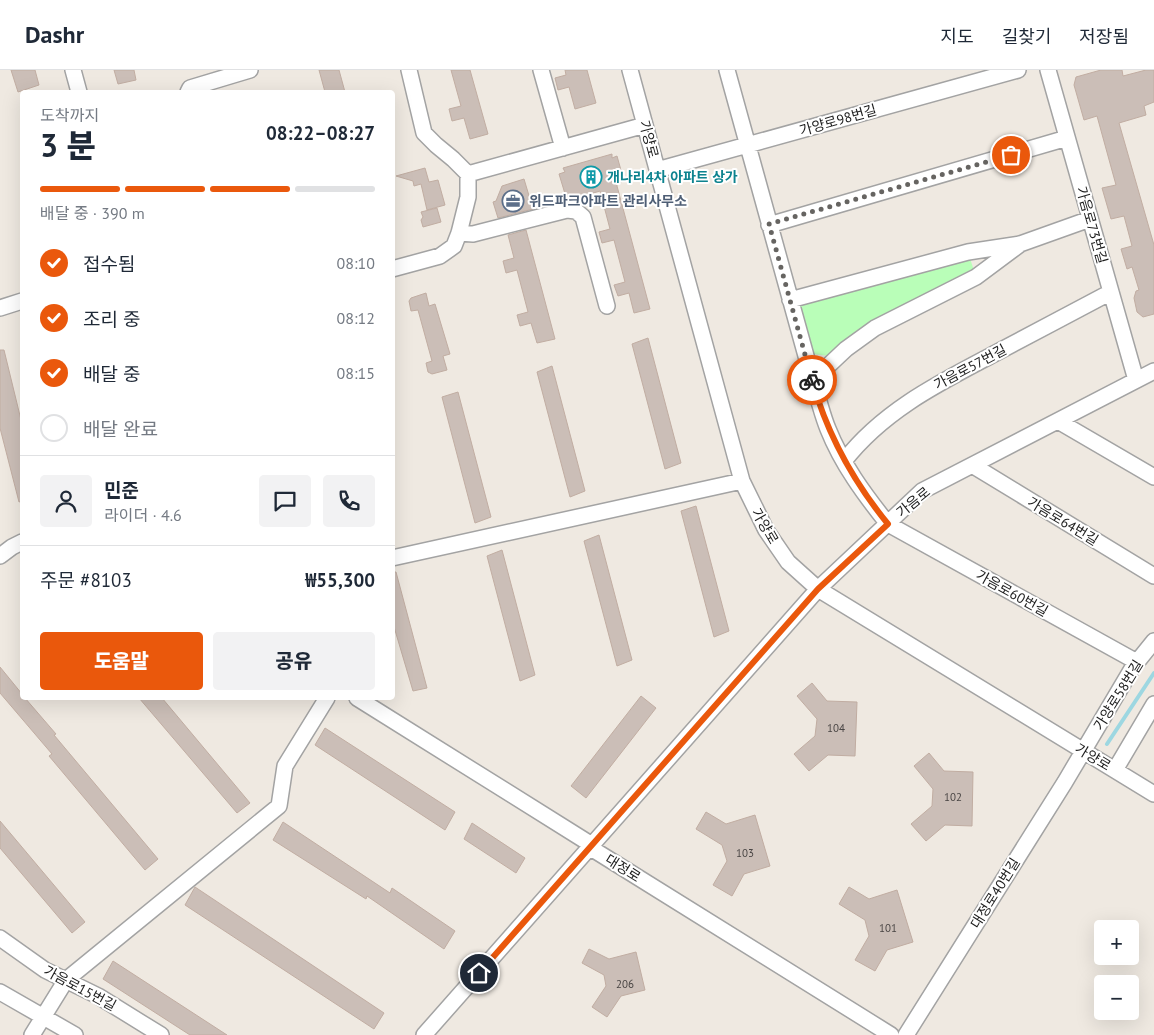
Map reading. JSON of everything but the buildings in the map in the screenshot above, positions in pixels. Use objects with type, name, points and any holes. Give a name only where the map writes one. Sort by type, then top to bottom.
[{"type":"street","points":[[72,70],[78,90]]},
{"type":"street","points":[[189,90],[190,88],[250,70]]},
{"type":"street","points":[[395,268],[440,256],[454,246],[468,197],[468,174],[424,133],[409,70]]},
{"type":"street","points":[[541,70],[563,148]]},
{"type":"street","name":"가양로","points":[[630,70],[742,481],[766,530],[788,562],[818,589],[1154,794]]},
{"type":"street","points":[[727,70],[812,381],[828,429],[859,486],[888,524]]},
{"type":"street","name":"가양로98번길","points":[[657,170],[1018,70]]},
{"type":"street","name":"가음로73번길","points":[[1048,70],[1136,380]]},
{"type":"street","points":[[468,174],[645,125]]},
{"type":"street","points":[[769,224],[1067,138]]},
{"type":"street","points":[[459,232],[473,234],[567,210],[576,211],[584,217],[607,306]]},
{"type":"street","points":[[790,300],[968,252],[1020,244],[1090,219]]},
{"type":"street","points":[[812,381],[846,349],[875,328],[976,277],[1020,244]]},
{"type":"street","name":"가음로57번길","points":[[844,461],[868,434],[886,418],[929,388],[1111,292]]},
{"type":"street","points":[[0,308],[20,302]]},
{"type":"street","name":"가음로","points":[[424,1035],[818,589],[922,491],[1154,371]]},
{"type":"street","points":[[1058,421],[1154,477]]},
{"type":"street","name":"가음로64번길","points":[[972,465],[1154,576]]},
{"type":"street","points":[[395,557],[742,481]]},
{"type":"street","name":"가음로60번길","points":[[888,524],[1137,662]]},
{"type":"street","points":[[0,556],[20,543]]},
{"type":"street","name":"가양로58번길","points":[[1084,751],[1137,662],[1154,641]]},
{"type":"street","points":[[32,1035],[66,980],[279,806],[285,766],[326,700]]},
{"type":"street","name":"대정로","points":[[360,700],[592,846],[594,850],[891,1035]]},
{"type":"street","points":[[1115,770],[1154,704]]},
{"type":"street","name":"대정로40번길","points":[[906,1035],[1084,751]]},
{"type":"street","name":"가음로15번길","points":[[0,938],[45,970],[98,996],[161,1035]]},
{"type":"street","points":[[0,992],[75,1035]]},
{"type":"green space","points":[[968,252],[976,277],[837,357],[805,353],[790,300]]},
{"type":"waterway","points":[[1107,744],[1154,673]]},
{"type":"way so far","points":[[812,380],[769,224],[1011,155]]},
{"type":"place","name":"개나리4차 아파트 상가","points":[[591,177]]},
{"type":"place","name":"위드파크아파트 관리사무소","points":[[513,201]]},
{"type":"route","points":[[479,973],[818,589],[888,524],[859,486],[838,450],[828,429],[812,380]]}]
